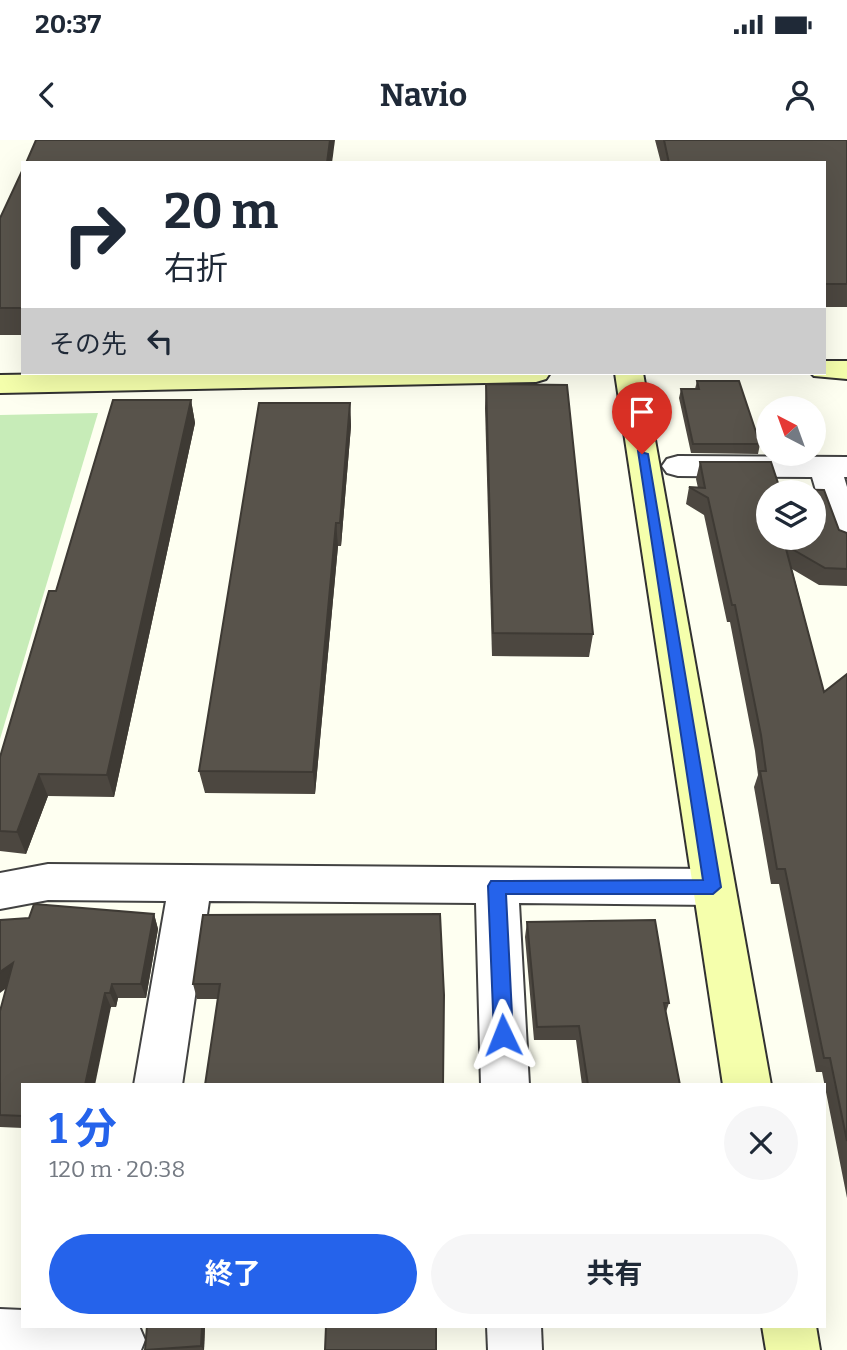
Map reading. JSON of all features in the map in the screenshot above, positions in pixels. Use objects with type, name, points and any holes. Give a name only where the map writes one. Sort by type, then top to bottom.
[{"type":"street","points":[[826,370],[847,370]]},
{"type":"street","points":[[0,384],[439,375]]},
{"type":"street","points":[[629,375],[747,1083]]},
{"type":"street","points":[[678,466],[836,467],[847,538]]},
{"type":"street","points":[[0,891],[48,882],[713,887]]},
{"type":"street","points":[[158,1083],[190,885]]},
{"type":"street","points":[[497,886],[505,1083]]},
{"type":"street","points":[[514,1328],[515,1350]]},
{"type":"street","points":[[789,1328],[793,1350]]},
{"type":"street","points":[[0,1336],[119,1339]]},
{"type":"green space","points":[[98,413],[0,739],[0,415]]},
{"type":"building","points":[[36,140],[330,140],[327,161],[27,161]]},
{"type":"building","points":[[664,140],[847,140],[847,284],[826,284],[826,161],[669,161]]},
{"type":"building","points":[[21,173],[21,308],[0,308],[0,218]]},
{"type":"building","points":[[697,381],[739,381],[756,432],[756,444],[693,444],[681,389],[699,389]]},
{"type":"building","points":[[486,384],[567,385],[593,634],[493,633]]},
{"type":"building","points":[[113,400],[191,400],[107,775],[39,774],[17,832],[0,831],[0,757],[49,591],[56,591]]},
{"type":"building","points":[[259,403],[350,403],[313,772],[199,771]]},
{"type":"building","points":[[700,462],[756,462],[756,466],[772,466],[777,480],[756,480],[756,550],[786,550],[824,692],[847,674],[847,1141],[830,1058],[824,1058],[785,869],[777,869],[760,771],[766,771],[761,735],[735,605],[732,605],[708,498],[689,487],[705,488]]},
{"type":"building","points":[[826,495],[839,530],[847,533],[847,569],[825,568],[794,550],[826,550]]},
{"type":"building","points":[[34,904],[154,914],[141,984],[112,984],[110,993],[105,993],[85,1083],[21,1083],[21,1116],[0,1115],[0,1011],[13,963],[0,972],[0,920],[29,918]]},
{"type":"building","points":[[440,914],[444,995],[443,1083],[205,1083],[220,984],[193,984],[203,915]]},
{"type":"building","points":[[655,920],[669,1003],[664,1003],[680,1083],[588,1083],[579,1026],[537,1027],[527,922]]},
{"type":"building","points":[[147,1328],[202,1328],[201,1346],[145,1350]]},
{"type":"building","points":[[326,1328],[436,1328],[436,1350],[325,1350]]},
{"type":"route","points":[[503,1035],[497,886],[713,887],[642,454]]}]
